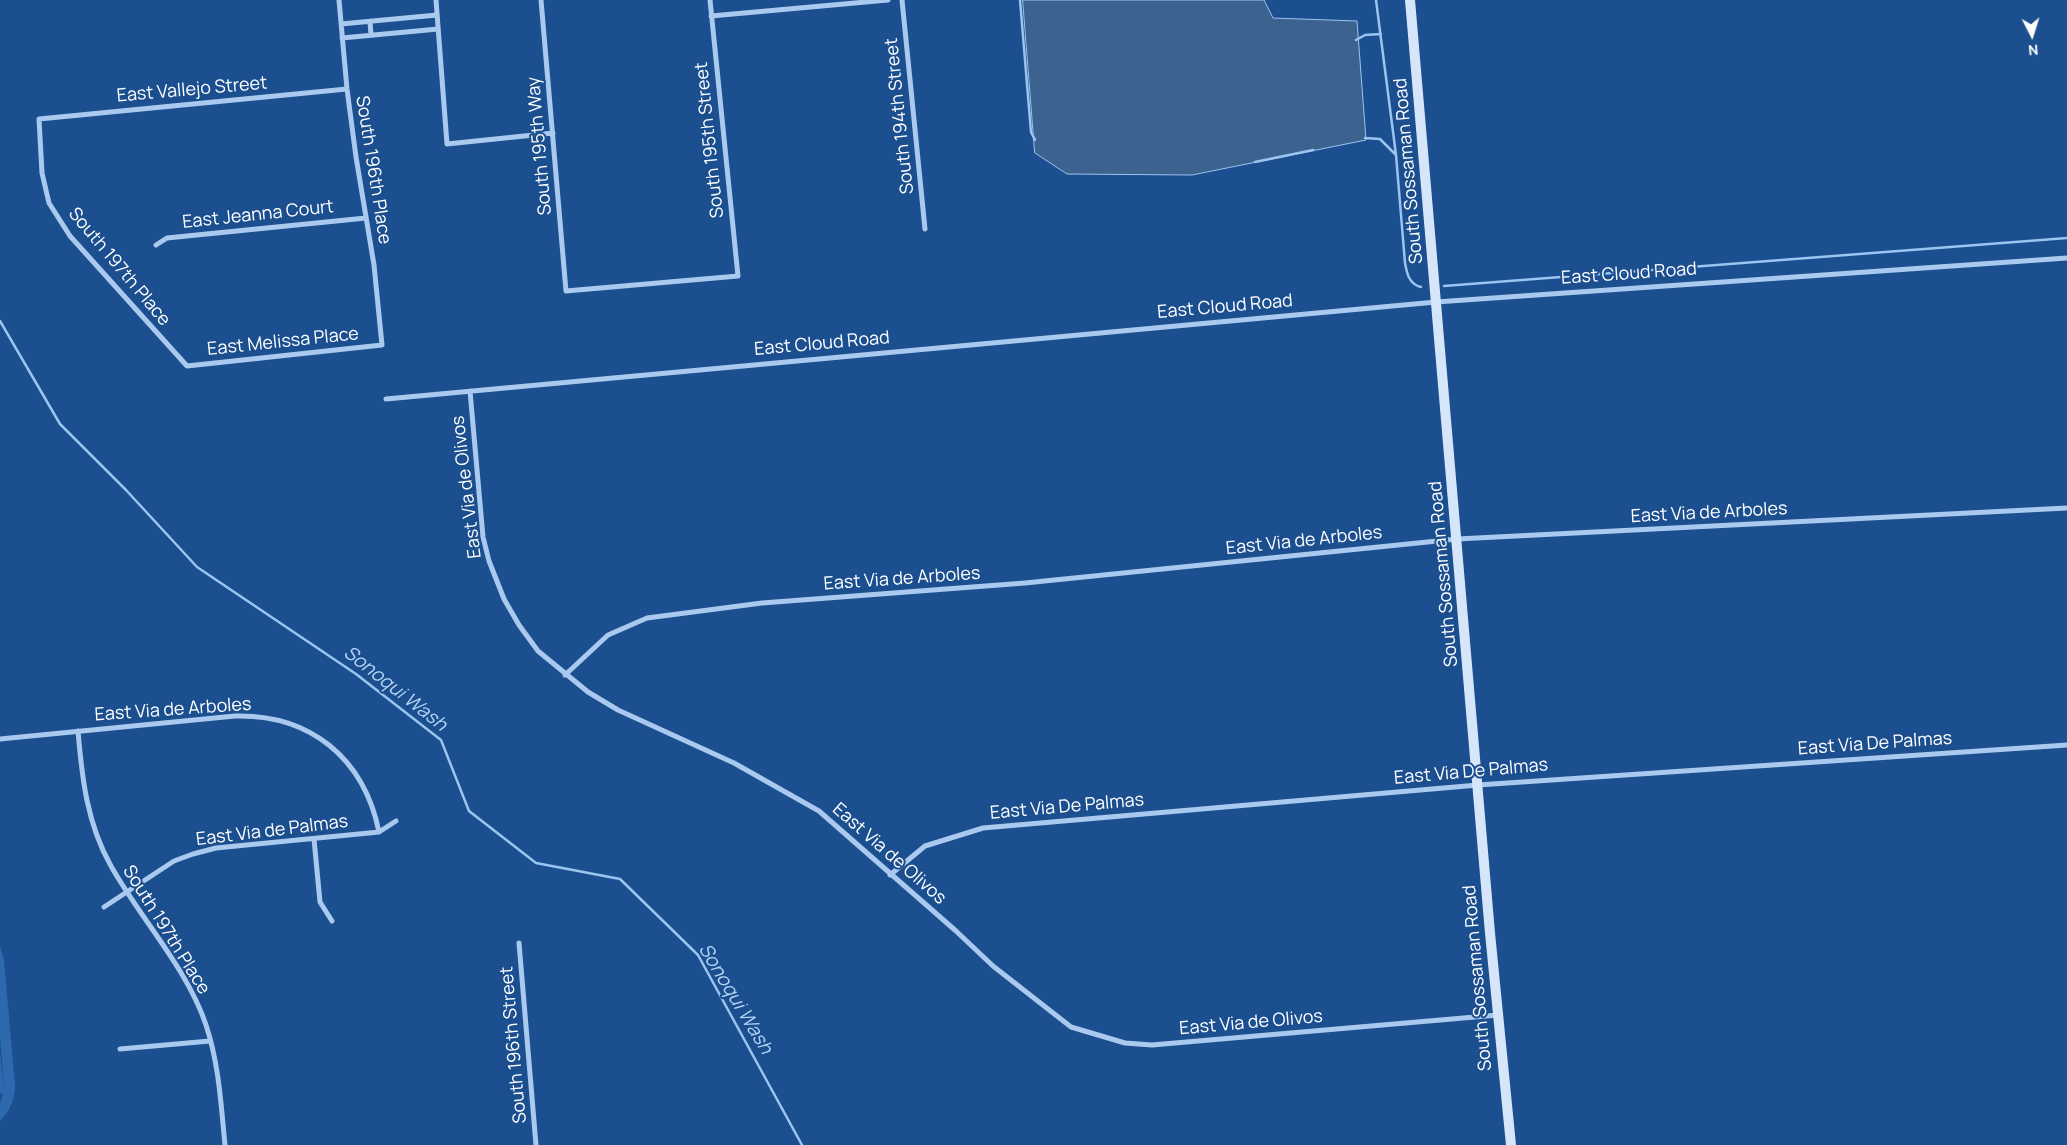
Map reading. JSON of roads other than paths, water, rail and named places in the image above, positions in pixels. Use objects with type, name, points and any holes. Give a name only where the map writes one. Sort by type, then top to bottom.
[{"type":"main road","name":"South Sossaman Road","points":[[1410,0],[1498,1015],[1511,1145]]},
{"type":"street","name":"South 196th Place","points":[[339,0],[347,89],[374,264],[382,345]]},
{"type":"street","points":[[436,0],[447,144],[553,134]]},
{"type":"street","name":"South 195th Way","points":[[541,0],[566,290]]},
{"type":"street","name":"South 195th Street","points":[[566,290],[738,276],[710,0]]},
{"type":"street","points":[[712,16],[888,0]]},
{"type":"street","name":"South 194th Street","points":[[902,0],[925,230]]},
{"type":"street","points":[[341,24],[437,15]]},
{"type":"street","points":[[370,21],[371,35]]},
{"type":"street","points":[[342,38],[438,29]]},
{"type":"street","name":"East Vallejo Street","points":[[39,118],[347,89]]},
{"type":"street","name":"South 197th Place","points":[[39,118],[42,173],[49,203],[70,236],[186,366]]},
{"type":"street","name":"East Jeanna Court","points":[[156,245],[166,238],[366,218]]},
{"type":"street","name":"East Cloud Road","points":[[386,399],[1436,302],[2067,258]]},
{"type":"street","name":"East Melissa Place","points":[[186,366],[382,345]]},
{"type":"street","name":"East Via de Olivos","points":[[470,390],[483,537],[489,561],[504,599],[519,625],[538,650],[565,675],[588,692],[618,710],[734,763],[819,811],[956,931],[993,966],[1071,1027],[1125,1043],[1152,1045],[1498,1015]]},
{"type":"street","name":"East Via de Arboles","points":[[565,675],[608,636],[647,618],[762,603],[1025,583],[1457,539],[2067,508]]},
{"type":"street","name":"East Via de Arboles","points":[[0,739],[252,716],[274,718],[299,726],[334,748],[348,763],[370,798],[375,810],[379,832]]},
{"type":"street","name":"South 197th Place","points":[[78,731],[87,804],[101,846],[126,892],[191,991],[206,1026],[221,1098],[224,1145]]},
{"type":"street","name":"East Via De Palmas","points":[[890,875],[925,846],[984,828],[1478,784],[2067,745]]},
{"type":"street","name":"East Via de Palmas","points":[[104,907],[174,861],[193,854],[216,848],[379,832],[396,822]]},
{"type":"street","points":[[314,839],[320,902],[332,921]]},
{"type":"street","name":"South 196th Street","points":[[519,943],[536,1145]]},
{"type":"street","points":[[120,1049],[210,1041]]},
{"type":"waterway","points":[[1020,0],[1031,132],[1035,140]]},
{"type":"waterway","points":[[1376,0],[1396,155],[1405,263],[1411,281],[1421,287]]},
{"type":"waterway","points":[[1356,40],[1365,35],[1381,34]]},
{"type":"waterway","points":[[1365,138],[1380,139],[1396,155]]},
{"type":"waterway","points":[[1255,162],[1313,150]]},
{"type":"waterway","points":[[1444,286],[2067,238]]},
{"type":"waterway","name":"Sonoqui Wash","points":[[0,321],[60,424],[126,490],[197,567],[356,674],[441,740],[469,811],[536,863],[620,879],[698,955],[802,1145]]}]
